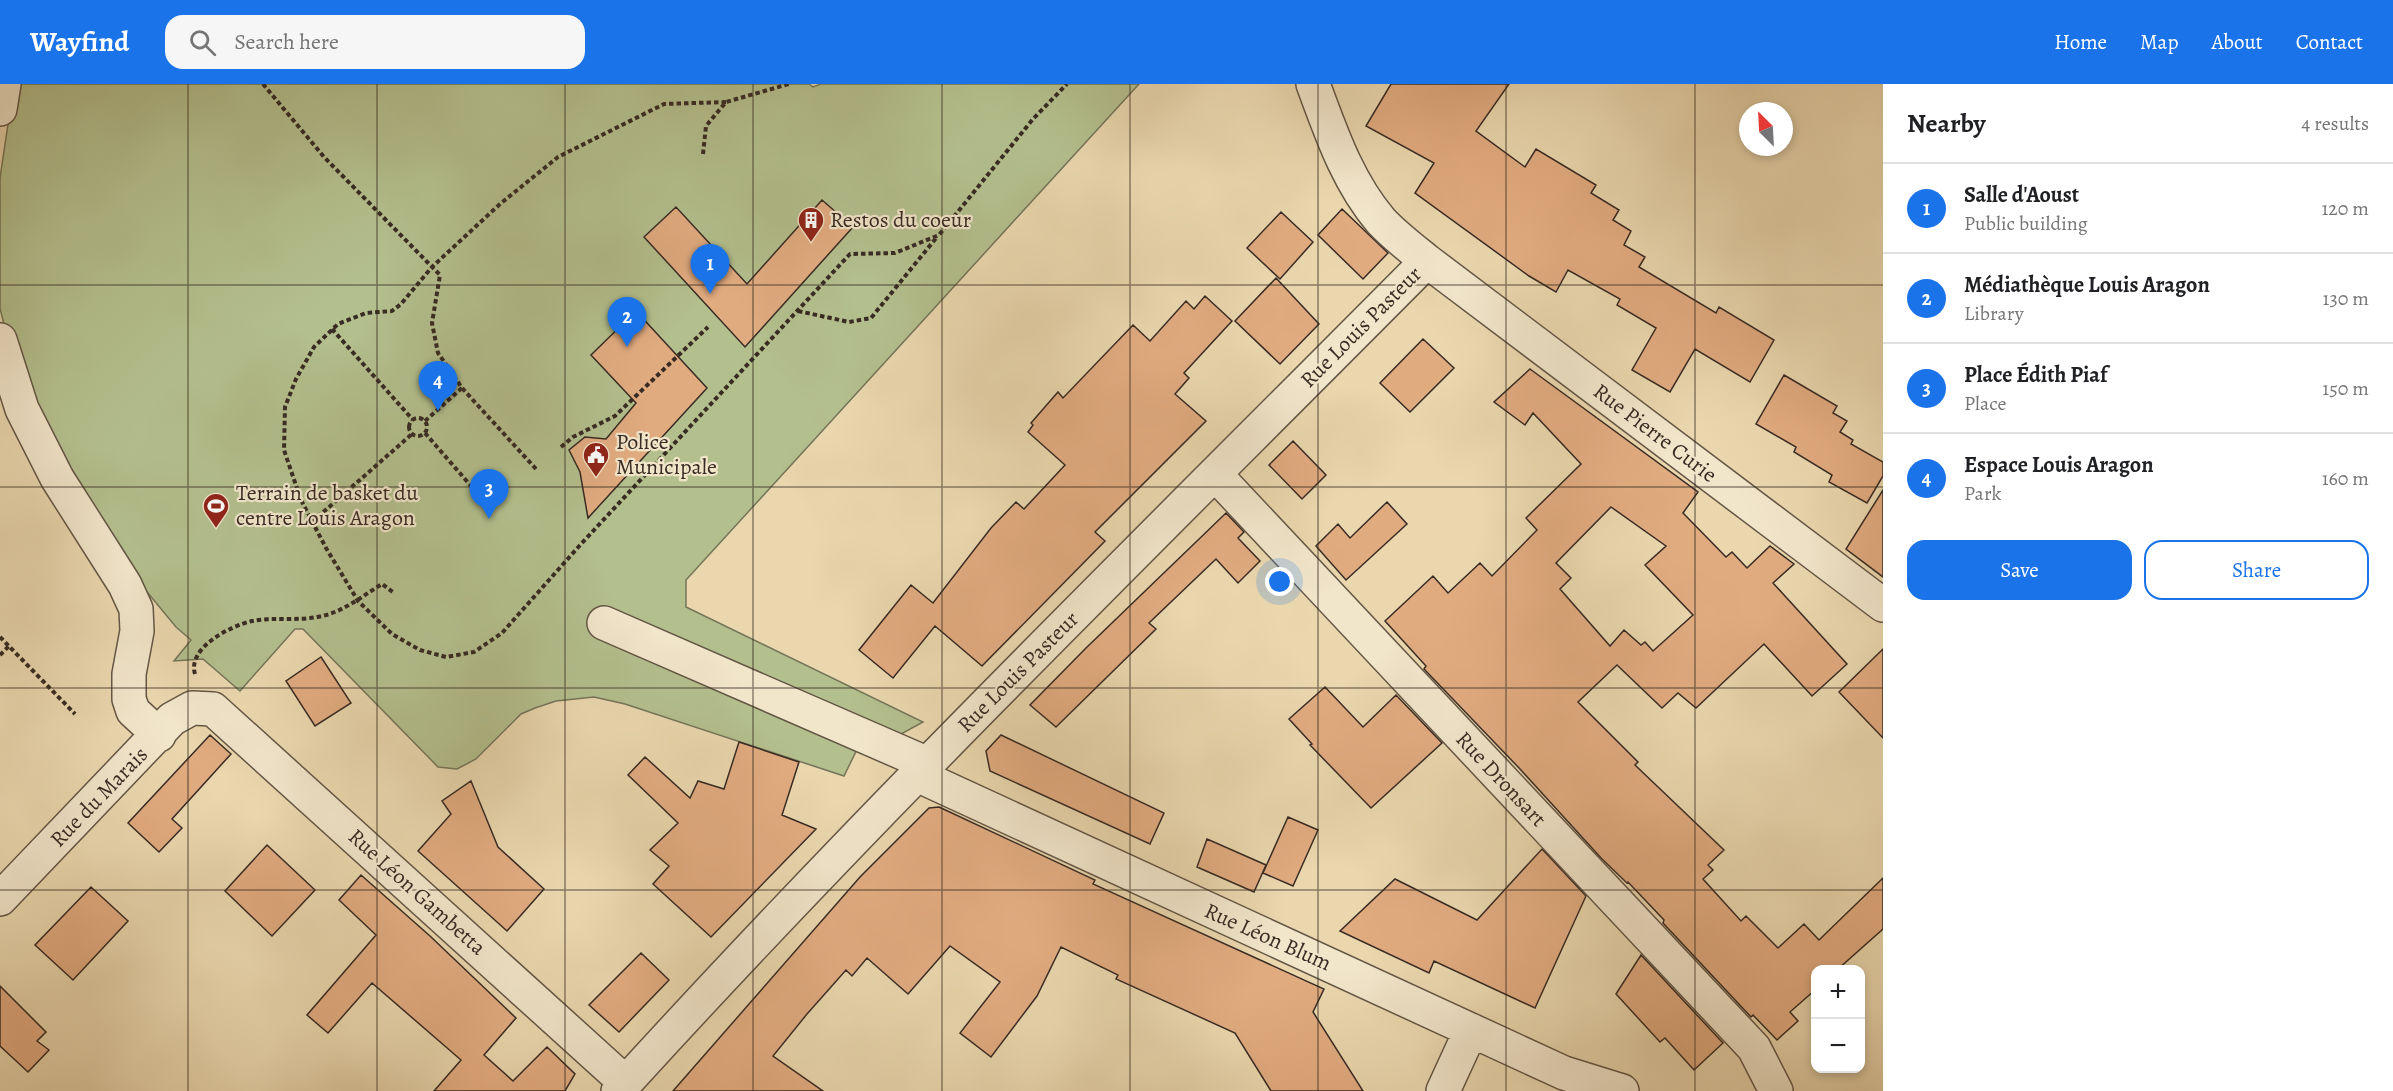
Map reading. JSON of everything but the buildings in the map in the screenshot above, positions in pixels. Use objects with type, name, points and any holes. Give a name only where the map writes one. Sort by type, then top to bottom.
[{"type":"street","points":[[0,109],[4,84]]},
{"type":"street","name":"Rue Pierre Curie","points":[[1313,84],[1341,157],[1359,190],[1382,222],[1427,261],[1883,605]]},
{"type":"street","name":"Rue Louis Pasteur","points":[[622,1087],[922,770],[1427,261]]},
{"type":"street","points":[[0,340],[22,409],[52,468],[125,585],[136,609],[137,631],[129,674],[129,699],[133,711],[159,735]]},
{"type":"street","name":"Rue Dronsart","points":[[1215,474],[1754,1048],[1776,1091]]},
{"type":"street","name":"Rue Léon Blum","points":[[604,622],[1471,1030],[1564,1072],[1622,1091]]},
{"type":"street","name":"Rue du Marais","points":[[0,899],[172,719],[192,708],[204,707]]},
{"type":"street","name":"Rue Léon Gambetta","points":[[204,707],[213,709],[225,717],[622,1087]]},
{"type":"street","points":[[1443,1091],[1471,1030]]},
{"type":"path","points":[[263,84],[324,157],[440,275],[432,323],[438,353],[462,388],[536,470]]},
{"type":"path","points":[[789,84],[726,102],[664,104],[558,157],[500,204],[432,267],[412,287],[401,304],[392,311],[366,312],[338,324],[314,346],[296,379],[285,407],[284,450],[301,500],[358,601],[392,634],[420,650],[446,657],[474,652],[502,633],[850,254],[896,253],[939,235]]},
{"type":"path","points":[[797,311],[849,322],[871,318],[1033,119],[1067,84]]},
{"type":"path","points":[[703,154],[705,126],[726,102]]},
{"type":"path","points":[[561,447],[573,437],[615,416],[708,327]]},
{"type":"path","points":[[332,329],[413,420]]},
{"type":"path","points":[[425,422],[462,388]]},
{"type":"path","points":[[412,434],[409,426],[417,418],[425,422],[427,429],[425,434]]},
{"type":"path","points":[[312,522],[412,434]]},
{"type":"path","points":[[412,434],[421,436],[425,434]]},
{"type":"path","points":[[425,434],[491,509]]},
{"type":"path","points":[[204,707],[192,666],[198,650],[224,632],[252,621],[318,617],[358,601],[382,584],[394,592]]},
{"type":"path","points":[[0,637],[75,714]]},
{"type":"path","points":[[0,655],[9,646]]},
{"type":"green space","points":[[14,84],[809,84],[813,87],[821,84],[1139,84],[686,580],[686,607],[923,722],[894,738],[868,727],[844,776],[625,704],[594,697],[556,701],[521,714],[476,759],[457,769],[438,767],[303,629],[295,629],[240,691],[203,659],[174,661],[191,640],[176,627],[124,564],[91,517],[13,362],[0,308],[0,178]]},
{"type":"place","name":"Restos du coeur","points":[[811,243]]},
{"type":"place","name":"Salle d'Aoust","points":[[710,294]]},
{"type":"place","name":"Médiathèque Louis Aragon","points":[[627,347]]},
{"type":"place","name":"Espace Louis Aragon","points":[[438,411]]},
{"type":"place","name":"Police Municipale","points":[[596,478]]},
{"type":"place","name":"Place Édith Piaf","points":[[489,519]]},
{"type":"place","name":"Terrain de basket du centre Louis Aragon","points":[[216,529]]}]
